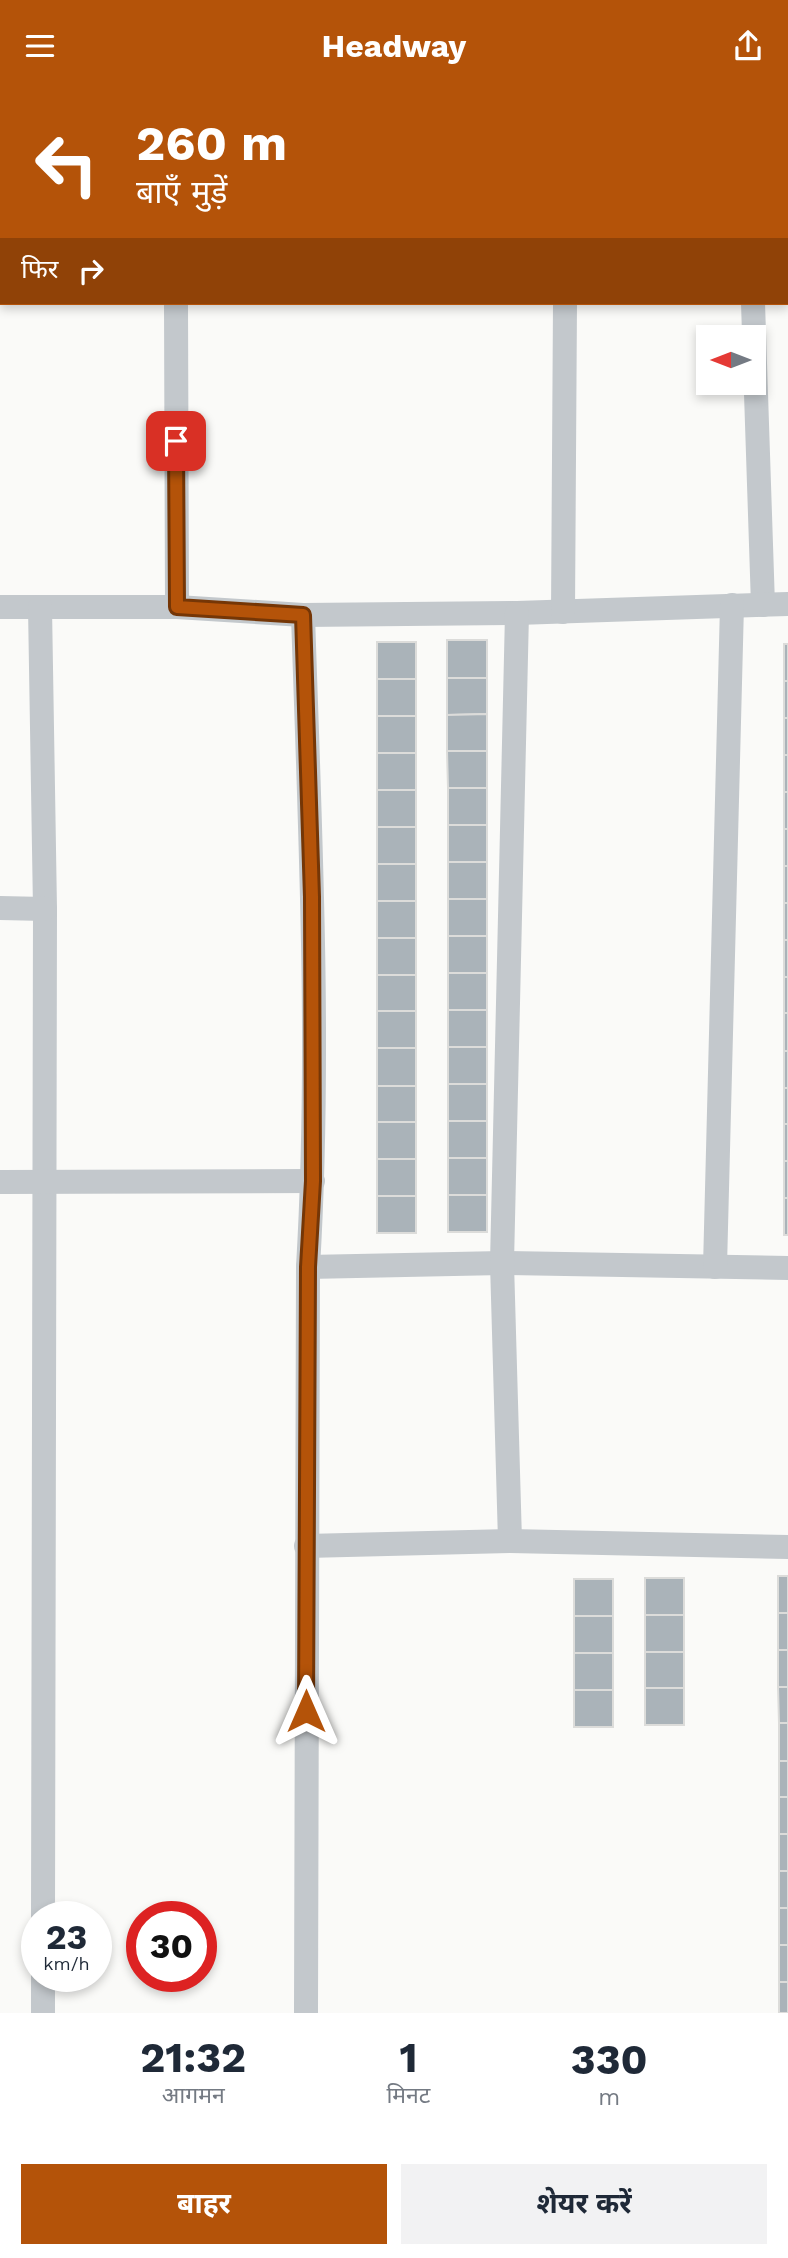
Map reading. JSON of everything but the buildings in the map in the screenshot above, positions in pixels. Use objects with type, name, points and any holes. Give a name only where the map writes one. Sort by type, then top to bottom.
[{"type":"street","points":[[176,305],[177,607]]},
{"type":"street","points":[[563,612],[565,305]]},
{"type":"street","points":[[754,305],[763,605]]},
{"type":"street","points":[[0,607],[177,607],[303,615],[563,612],[788,604]]},
{"type":"street","points":[[715,1267],[732,605]]},
{"type":"street","points":[[40,607],[45,909],[43,1901]]},
{"type":"street","points":[[510,1541],[502,1263],[517,613]]},
{"type":"street","points":[[303,615],[312,897],[313,1181],[308,1267],[306,2013]]},
{"type":"street","points":[[0,908],[45,909]]},
{"type":"street","points":[[0,1182],[313,1181]]},
{"type":"street","points":[[308,1267],[502,1263],[788,1268]]},
{"type":"street","points":[[306,1546],[510,1541],[788,1548]]},
{"type":"street","points":[[43,1992],[43,2013]]},
{"type":"route","points":[[176,441],[177,607],[303,615],[312,897],[313,1181],[308,1267],[306,1711]]}]
